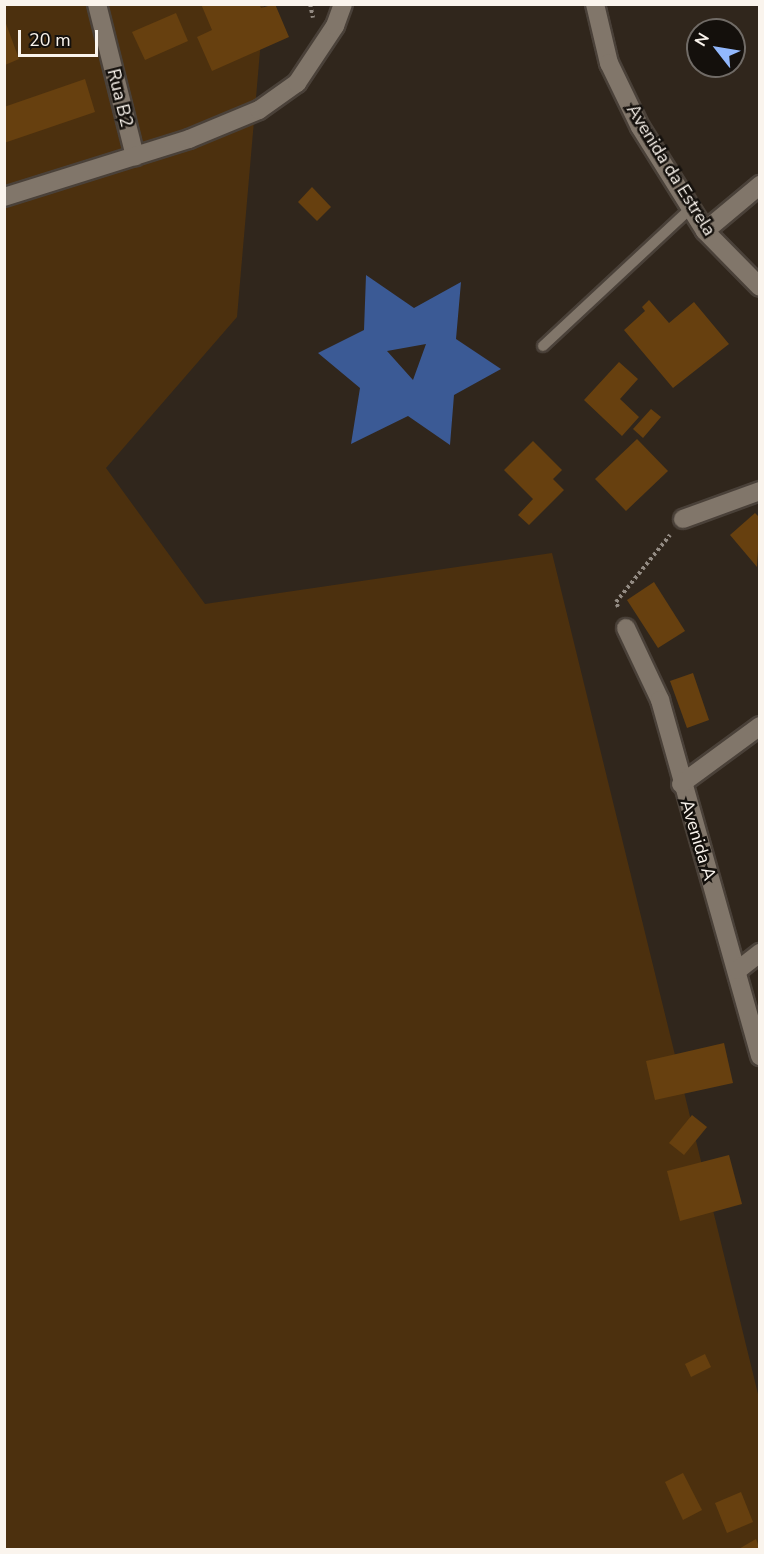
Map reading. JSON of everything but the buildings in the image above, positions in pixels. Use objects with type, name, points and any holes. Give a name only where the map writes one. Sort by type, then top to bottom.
[{"type":"street","name":"Rua B2","points":[[97,4],[135,156]]},
{"type":"street","points":[[4,196],[135,156],[231,123],[282,97],[297,83],[336,26],[343,4]]},
{"type":"street","name":"Avenida da Estrela","points":[[595,4],[609,63],[635,116],[705,231],[759,287]]},
{"type":"street","points":[[705,231],[759,185]]},
{"type":"street","points":[[682,519],[759,491]]},
{"type":"street","name":"Avenida A","points":[[626,628],[660,700],[681,784],[738,970],[759,1056]]},
{"type":"street","points":[[681,784],[759,726]]},
{"type":"street","points":[[738,970],[759,953]]},
{"type":"lane","points":[[543,346],[691,208]]},
{"type":"path","points":[[626,628],[616,602],[682,519]]},
{"type":"shaded area","points":[[5,5],[264,5],[237,317],[106,468],[205,604],[552,553],[759,1398],[759,1549],[5,1550]]},
{"type":"water","points":[[366,275],[414,308],[461,282],[456,339],[501,369],[454,395],[450,445],[408,416],[351,444],[360,388],[318,353],[364,330]],"holes":[[[426,344],[413,380],[387,351]]]}]
